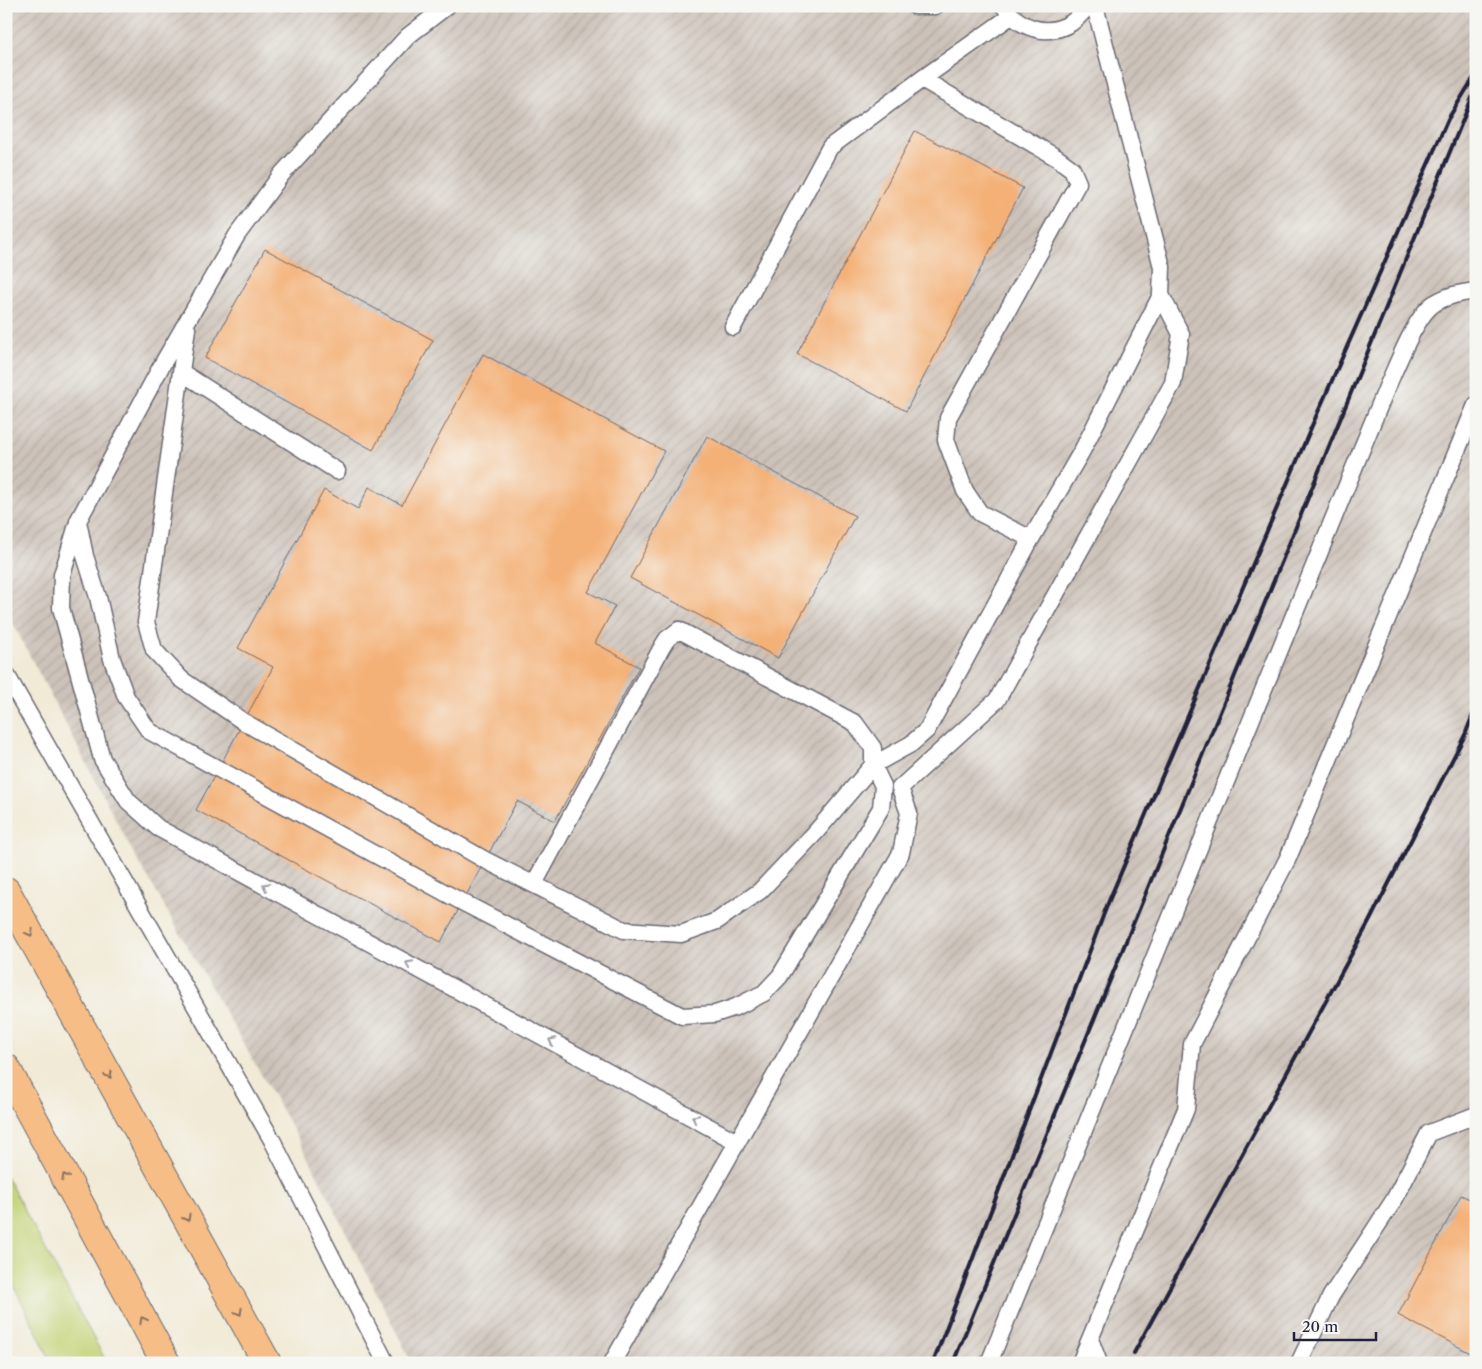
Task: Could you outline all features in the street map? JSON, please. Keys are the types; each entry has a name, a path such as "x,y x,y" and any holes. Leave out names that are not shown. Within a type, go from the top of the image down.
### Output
{"highway":[{"path":"6,891 267,1363"},
{"path":"6,1068 166,1363"}],"lane":[{"path":"446,6 408,36 280,175 237,235 163,363 78,521 62,575 61,608 102,759 128,801 158,828 738,1142"},
{"path":"915,6 935,6"},
{"path":"734,327 830,148 1008,11 1024,26 1040,30 1056,29 1071,23 1088,6"},
{"path":"189,319 146,622 154,650 181,678 244,722 485,860 624,930 681,934 690,931 717,921 760,891 816,833 873,766 911,744 927,730 1082,449 1161,295 1162,267 1095,6"},
{"path":"922,79 1057,158 1072,169 1078,183 948,418 946,440 965,491 980,513 1031,539"},
{"path":"989,1363 1387,387 1422,314 1434,303 1456,293 1476,291"},
{"path":"612,1363 902,853 909,813 900,788 997,700 1173,383 1181,334 1161,295"},
{"path":"181,372 337,471"},
{"path":"1080,1363 1186,1109 1192,1044 1288,858 1476,404"},
{"path":"78,521 85,556 98,597 112,659 126,697 149,730 462,902 682,1016 715,1014 736,1007 764,993 780,976 881,808 883,786 873,766 874,748 855,723 679,630 667,639 662,647 534,884"},
{"path":"6,674 272,1140 386,1363"},
{"path":"1299,1363 1331,1296 1394,1200 1429,1133 1476,1115"},
{"path":"1090,1338 1099,1363"}],"shaded area":[{"path":"6,6 1476,6 1476,1363 412,1363 303,1147 129,845 6,610"}],"green space":[{"path":"6,1176 107,1363 52,1363 6,1270"}],"building":[{"path":"915,131 1023,188 906,411 797,354"},
{"path":"265,249 433,340 373,450 205,358"},
{"path":"483,354 664,451 588,592 615,606 595,643 639,667 555,821 517,801 441,942 196,810 273,667 238,648 324,490 358,509 369,487 402,505"},
{"path":"707,436 855,516 778,658 630,578"},
{"path":"1461,1195 1476,1202 1476,1356 1398,1315"}],"railway":[{"path":"933,1363 1108,903 1314,421 1448,119 1476,74"},
{"path":"953,1363 1476,88"},
{"path":"1134,1353 1369,922 1465,735 1476,707"}]}
